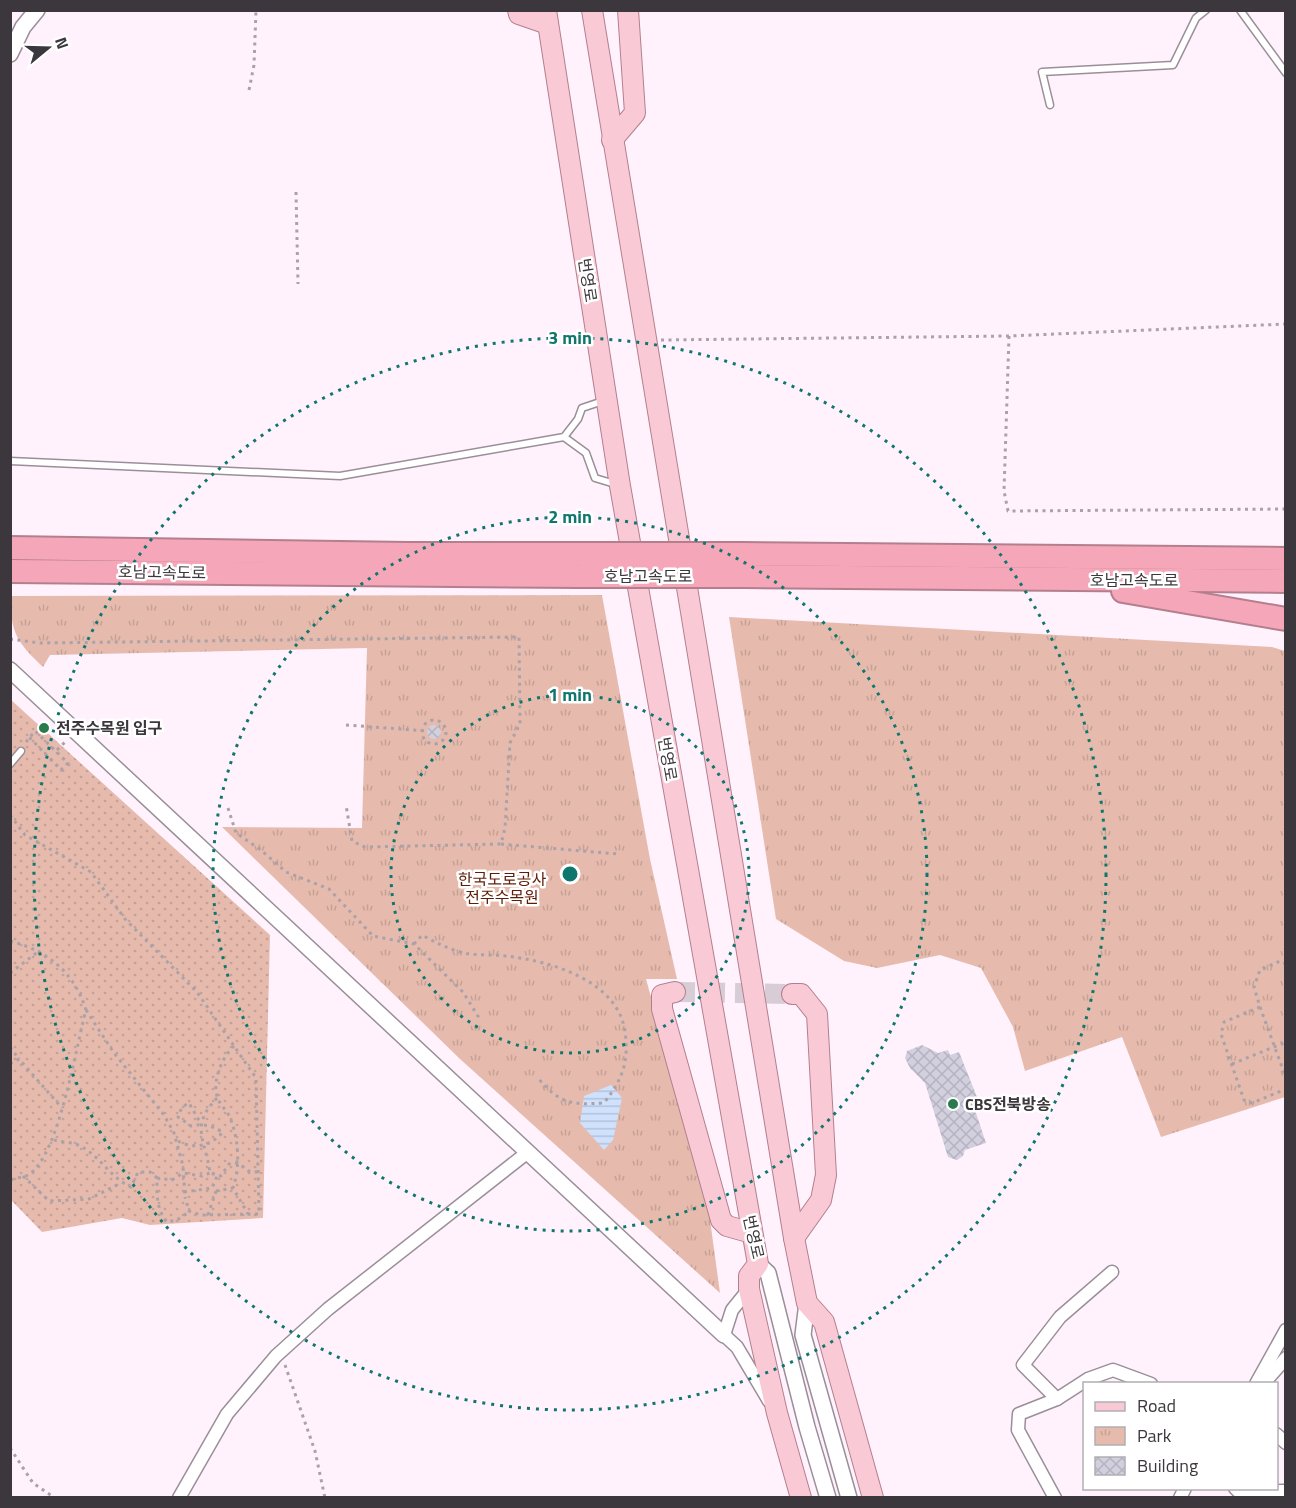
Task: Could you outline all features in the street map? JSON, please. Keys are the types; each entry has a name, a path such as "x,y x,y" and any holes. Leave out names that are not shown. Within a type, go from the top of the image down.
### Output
{"highway":[{"name":"호남고속도로","path":"12,548 408,554 578,565"},
{"name":"호남고속도로","path":"10,571 1286,559"},
{"name":"호남고속도로","path":"743,565 1091,580 1286,581"},
{"path":"1091,580 1108,588 1286,619"}],"main road":[{"path":"518,10 519,14 547,17"},
{"path":"592,10 644,340 794,1238 807,1303 824,1322 873,1497"},
{"path":"612,140 635,113 628,10"},
{"name":"번영로","path":"547,17 620,486 758,1264"},
{"path":"675,992 662,995 662,1009 721,1221 727,1226 752,1233"},
{"path":"792,994 801,994 817,1014 826,1175 821,1200 794,1238"},
{"path":"758,1264 749,1276 749,1289 777,1413 801,1497"}],"street":[{"path":"10,54 23,27 38,10"},
{"path":"10,670 738,1347 777,1413"},
{"path":"179,1497 227,1414 279,1354 337,1302 528,1152"},
{"name":"번영로","path":"758,1264 768,1273 807,1427 828,1497"},
{"path":"1057,1399 1023,1365 1060,1317 1112,1272"},
{"path":"724,1335 732,1310 749,1289"},
{"path":"807,1303 803,1335 849,1497"},
{"path":"1257,1382 1286,1330"},
{"path":"1264,1382 1286,1358"},
{"path":"1083,1382 1113,1370 1148,1382"},
{"path":"1055,1497 1018,1430 1019,1414 1057,1399 1083,1382"},
{"path":"1237,1490 1239,1492 1284,1491"}],"lane":[{"path":"1050,105 1042,72 1173,65 1196,18 1206,10"},
{"path":"1240,10 1286,73"},
{"path":"10,461 340,476 564,437 579,419 582,408 606,400"},
{"path":"564,437 586,453 595,478 620,486"},
{"path":"10,764 21,751"}],"path":[{"path":"249,90 254,65 255,10"},
{"path":"296,192 298,284"},
{"path":"644,340 1009,336 1286,324"},
{"path":"1009,336 1004,491 1008,511 1286,509"},
{"path":"10,639 40,644 519,637 520,724 510,743 506,828 501,844"},
{"path":"436,720 443,723 446,734 441,741 430,743 424,738 422,730 425,723 436,720"},
{"path":"346,725 427,731"},
{"path":"21,751 29,737 35,731 68,763 61,770 29,737"},
{"path":"56,751 70,736"},
{"path":"346,805 352,842 365,847 501,844 618,854"},
{"path":"228,808 236,833 261,850 286,872 329,889 373,936 414,944 463,992 481,1021"},
{"path":"10,815 25,835 91,872 125,920 197,992 256,1078 260,1172 259,1214 208,1215 189,1211"},
{"path":"414,944 422,935 443,947 467,953 507,956 562,967 613,999 624,1025 628,1053 620,1083 604,1103 575,1105 554,1097 538,1078"},
{"path":"10,941 39,951 80,989 86,1010 114,1053 164,1114 176,1140 189,1211"},
{"path":"10,973 39,951"},
{"path":"1286,964 1280,961 1260,970 1254,987 1286,1078"},
{"path":"1260,1007 1224,1022 1221,1034 1244,1101 1252,1103 1286,1089"},
{"path":"10,1180 28,1175 39,1164 54,1140 86,1010"},
{"path":"1231,1065 1286,1042"},
{"path":"234,1046 225,1054 217,1079 217,1098 231,1118 239,1171 233,1188 248,1214"},
{"path":"10,1047 62,1108"},
{"path":"10,1064 19,1059"},
{"path":"210,1173 199,1134 207,1109 217,1098"},
{"path":"176,1140 203,1146 215,1142 223,1132 212,1126 201,1124 191,1126 182,1121 178,1117 182,1107 189,1103 201,1124"},
{"path":"54,1140 78,1145 94,1156 121,1183 131,1187 138,1172 150,1172 157,1178 172,1180 183,1173 202,1176 210,1173 221,1176 229,1164 238,1163 250,1172 260,1172"},
{"path":"23,1176 49,1201 89,1199 121,1183"},
{"path":"208,1215 217,1176"},
{"path":"157,1178 158,1204 166,1222 177,1221 189,1211"},
{"path":"184,1192 214,1190 222,1192 227,1188 233,1188"},
{"path":"279,1354 315,1451 326,1497"},
{"path":"10,1448 33,1483 55,1497"}],"green space":[{"name":"한국도로공사 전주수목원","path":"602,595 650,859 677,979 646,979 708,1205 720,1293 460,1059 222,827 362,828 367,648 50,655 43,667 21,644 17,636 12,620 10,596"},
{"path":"729,617 1272,647 1285,651 1285,1097 1161,1137 1122,1037 1025,1071 1013,1027 981,968 940,955 877,968 844,961 776,919"},
{"path":"10,699 270,935 263,1218 150,1225 122,1218 42,1232 11,1200"}],"water":[{"path":"611,1085 622,1098 613,1140 604,1150 580,1123 584,1096"}],"building":[{"path":"431,725 437,725 441,732 437,739 431,739 427,735 427,729"},
{"name":"CBS전북방송","path":"922,1045 938,1053 948,1050 950,1055 959,1052 977,1097 973,1099 975,1110 986,1143 965,1150 963,1156 957,1160 948,1157 925,1083 910,1068 905,1058 907,1051"}],"tunnel":[{"path":"675,992 792,994"}],"place":[{"name":"전주수목원 입구","path":"44,728"},
{"name":"CBS전북방송","path":"953,1104"}]}
